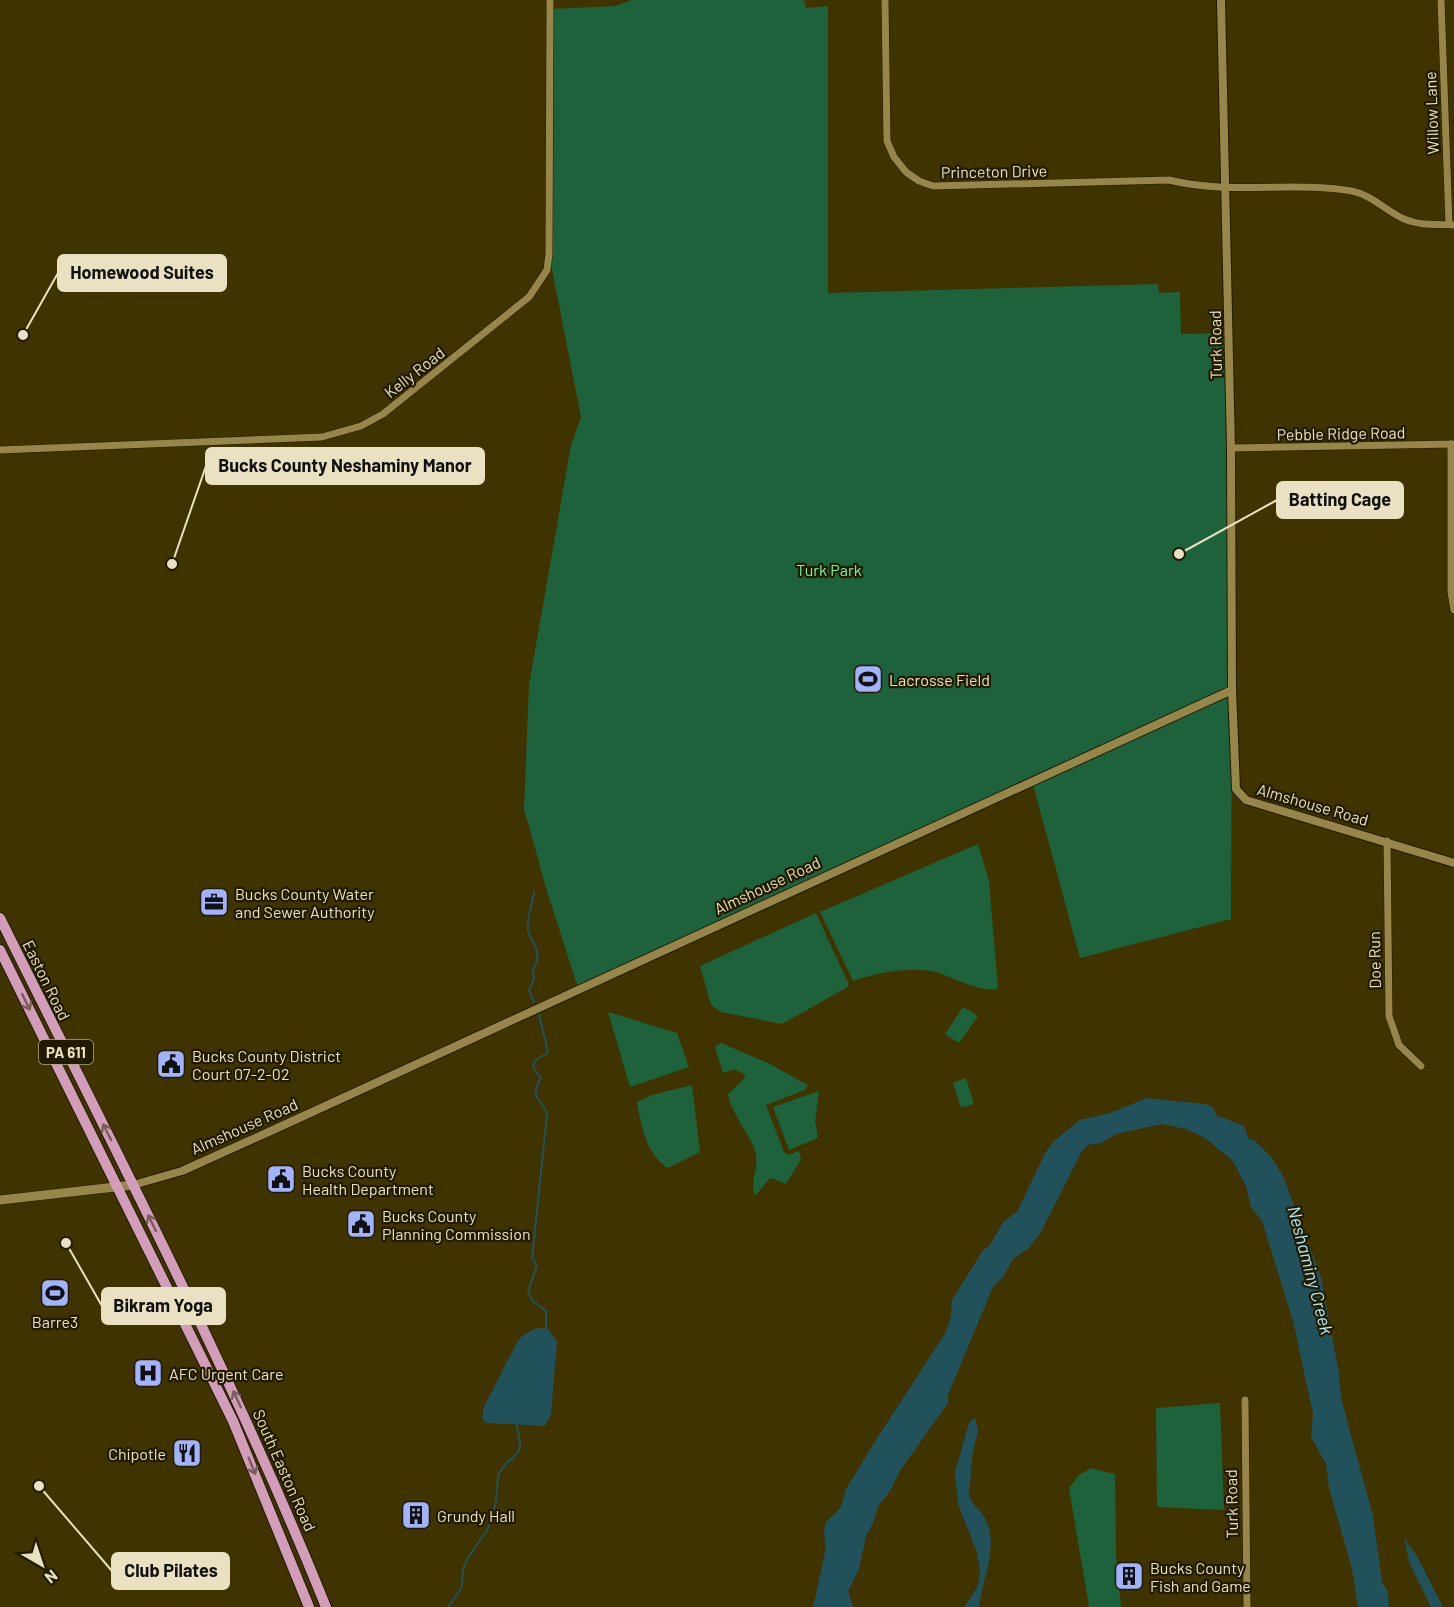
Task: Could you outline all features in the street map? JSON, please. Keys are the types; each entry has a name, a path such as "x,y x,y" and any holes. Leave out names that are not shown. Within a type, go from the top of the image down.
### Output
{"highway":[{"name":"Easton Road","path":"0,918 133,1185"},
{"name":"Easton Road","path":"0,950 118,1186"},
{"name":"South Easton Road","path":"133,1185 246,1419 326,1607"},
{"name":"South Easton Road","path":"118,1186 233,1421 309,1607"}],"main road":[{"name":"Almshouse Road","path":"0,1200 133,1185"}],"street":[{"name":"Kelly Road","path":"0,450 322,437 361,426 383,414 522,304 543,279 549,254 550,0"},
{"name":"Princeton Drive","path":"885,0 887,141 900,165 919,181 933,186 1169,180 1198,186 1353,192 1369,197 1406,220 1422,224 1452,225"},
{"name":"Turk Road","path":"1221,0 1231,448 1232,690"},
{"name":"Willow Lane","path":"1441,0 1452,225"},
{"name":"Pebble Ridge Road","path":"1231,448 1452,444 1451,592 1454,610"},
{"name":"Almshouse Road","path":"133,1185 182,1170 273,1130 1232,690 1236,789 1246,801 1387,841 1454,863"},
{"name":"Doe Run","path":"1387,841 1389,1016 1399,1045 1421,1066"},
{"name":"Turk Road","path":"1245,1401 1247,1607"}],"green space":[{"name":"Turk Park","path":"632,0 804,0 806,8 828,6 828,293 1158,284 1159,293 1180,292 1181,334 1227,333 1232,690 1231,919 1080,958 1032,781 578,988 524,809 529,685 571,445 581,417 549,254 550,9 615,6"},
{"path":"978,844 989,881 998,989 972,986 939,973 922,970 871,975 853,981 820,912"},
{"path":"816,913 849,985 846,988 782,1024 721,1012 711,1005 700,966"},
{"path":"963,1007 978,1016 959,1043 945,1034"},
{"path":"608,1012 677,1033 689,1067 630,1087"},
{"path":"721,1043 766,1062 808,1085 805,1090 766,1105 784,1152 789,1155 799,1151 801,1159 786,1184 770,1178 755,1196 753,1186 756,1154 728,1094 744,1079 745,1075 735,1069 723,1073 715,1047"},
{"path":"966,1078 974,1104 961,1108 953,1083"},
{"path":"692,1085 700,1152 668,1168 654,1155 646,1139 637,1102 652,1095"},
{"path":"819,1091 815,1121 818,1138 789,1150 773,1107"},
{"path":"1220,1403 1224,1510 1157,1507 1156,1408"},
{"path":"1091,1468 1115,1474 1116,1554 1121,1607 1089,1607 1069,1488 1079,1475"}],"water":[{"name":"Neshaminy Creek","path":"1147,1098 1205,1104 1213,1107 1216,1115 1244,1126 1249,1140 1254,1140 1271,1157 1283,1176 1321,1277 1339,1373 1341,1398 1373,1516 1382,1582 1388,1592 1389,1607 1358,1607 1352,1569 1329,1488 1326,1464 1311,1437 1313,1414 1293,1321 1262,1221 1251,1207 1246,1186 1233,1161 1205,1138 1186,1129 1162,1124 1116,1134 1101,1143 1088,1145 1082,1151 1041,1232 1029,1248 1013,1259 1003,1277 993,1287 948,1395 948,1403 878,1506 874,1521 866,1536 859,1569 848,1591 853,1607 813,1607 826,1548 824,1531 826,1522 841,1507 846,1489 946,1332 951,1316 952,1300 1004,1221 1017,1212 1045,1153 1054,1141 1080,1120 1110,1113"},
{"path":"536,1328 548,1329 557,1342 551,1415 545,1426 486,1423 482,1418 484,1407 516,1344 521,1337"},
{"path":"975,1417 978,1431 972,1457 969,1495 987,1522 991,1543 979,1607 964,1607 978,1586 980,1570 977,1552 958,1504 955,1472 969,1423"},
{"path":"1404,1538 1417,1556 1443,1607 1431,1607 1409,1562"}],"waterway":[{"path":"534,892 528,925 537,953 533,969 534,979 529,990 534,1002"},
{"path":"539,1014 548,1052 535,1061 533,1067 541,1078 537,1085 536,1095 547,1115 532,1258 537,1266 528,1291 532,1300 546,1311 546,1329"},
{"path":"448,1607 462,1587 463,1569 467,1559 488,1529 496,1502 498,1475 519,1450 516,1423"}],"place":[{"name":"Homewood Suites","path":"23,335"},
{"name":"Batting Cage","path":"1179,554"},
{"name":"Bucks County Neshaminy Manor","path":"172,564"},
{"name":"Lacrosse Field","path":"868,679"},
{"name":"Bucks County Water and Sewer Authority","path":"214,902"},
{"name":"Bucks County District Court 07-2-02","path":"171,1064"},
{"name":"Bucks County Health Department","path":"281,1179"},
{"name":"Bucks County Planning Commission","path":"361,1224"},
{"name":"Bikram Yoga","path":"66,1243"},
{"name":"Barre3","path":"55,1293"},
{"name":"AFC Urgent Care","path":"148,1373"},
{"name":"Chipotle","path":"187,1453"},
{"name":"Club Pilates","path":"39,1486"},
{"name":"Grundy Hall","path":"416,1515"},
{"name":"Bucks County Fish and Game","path":"1129,1576"}]}
